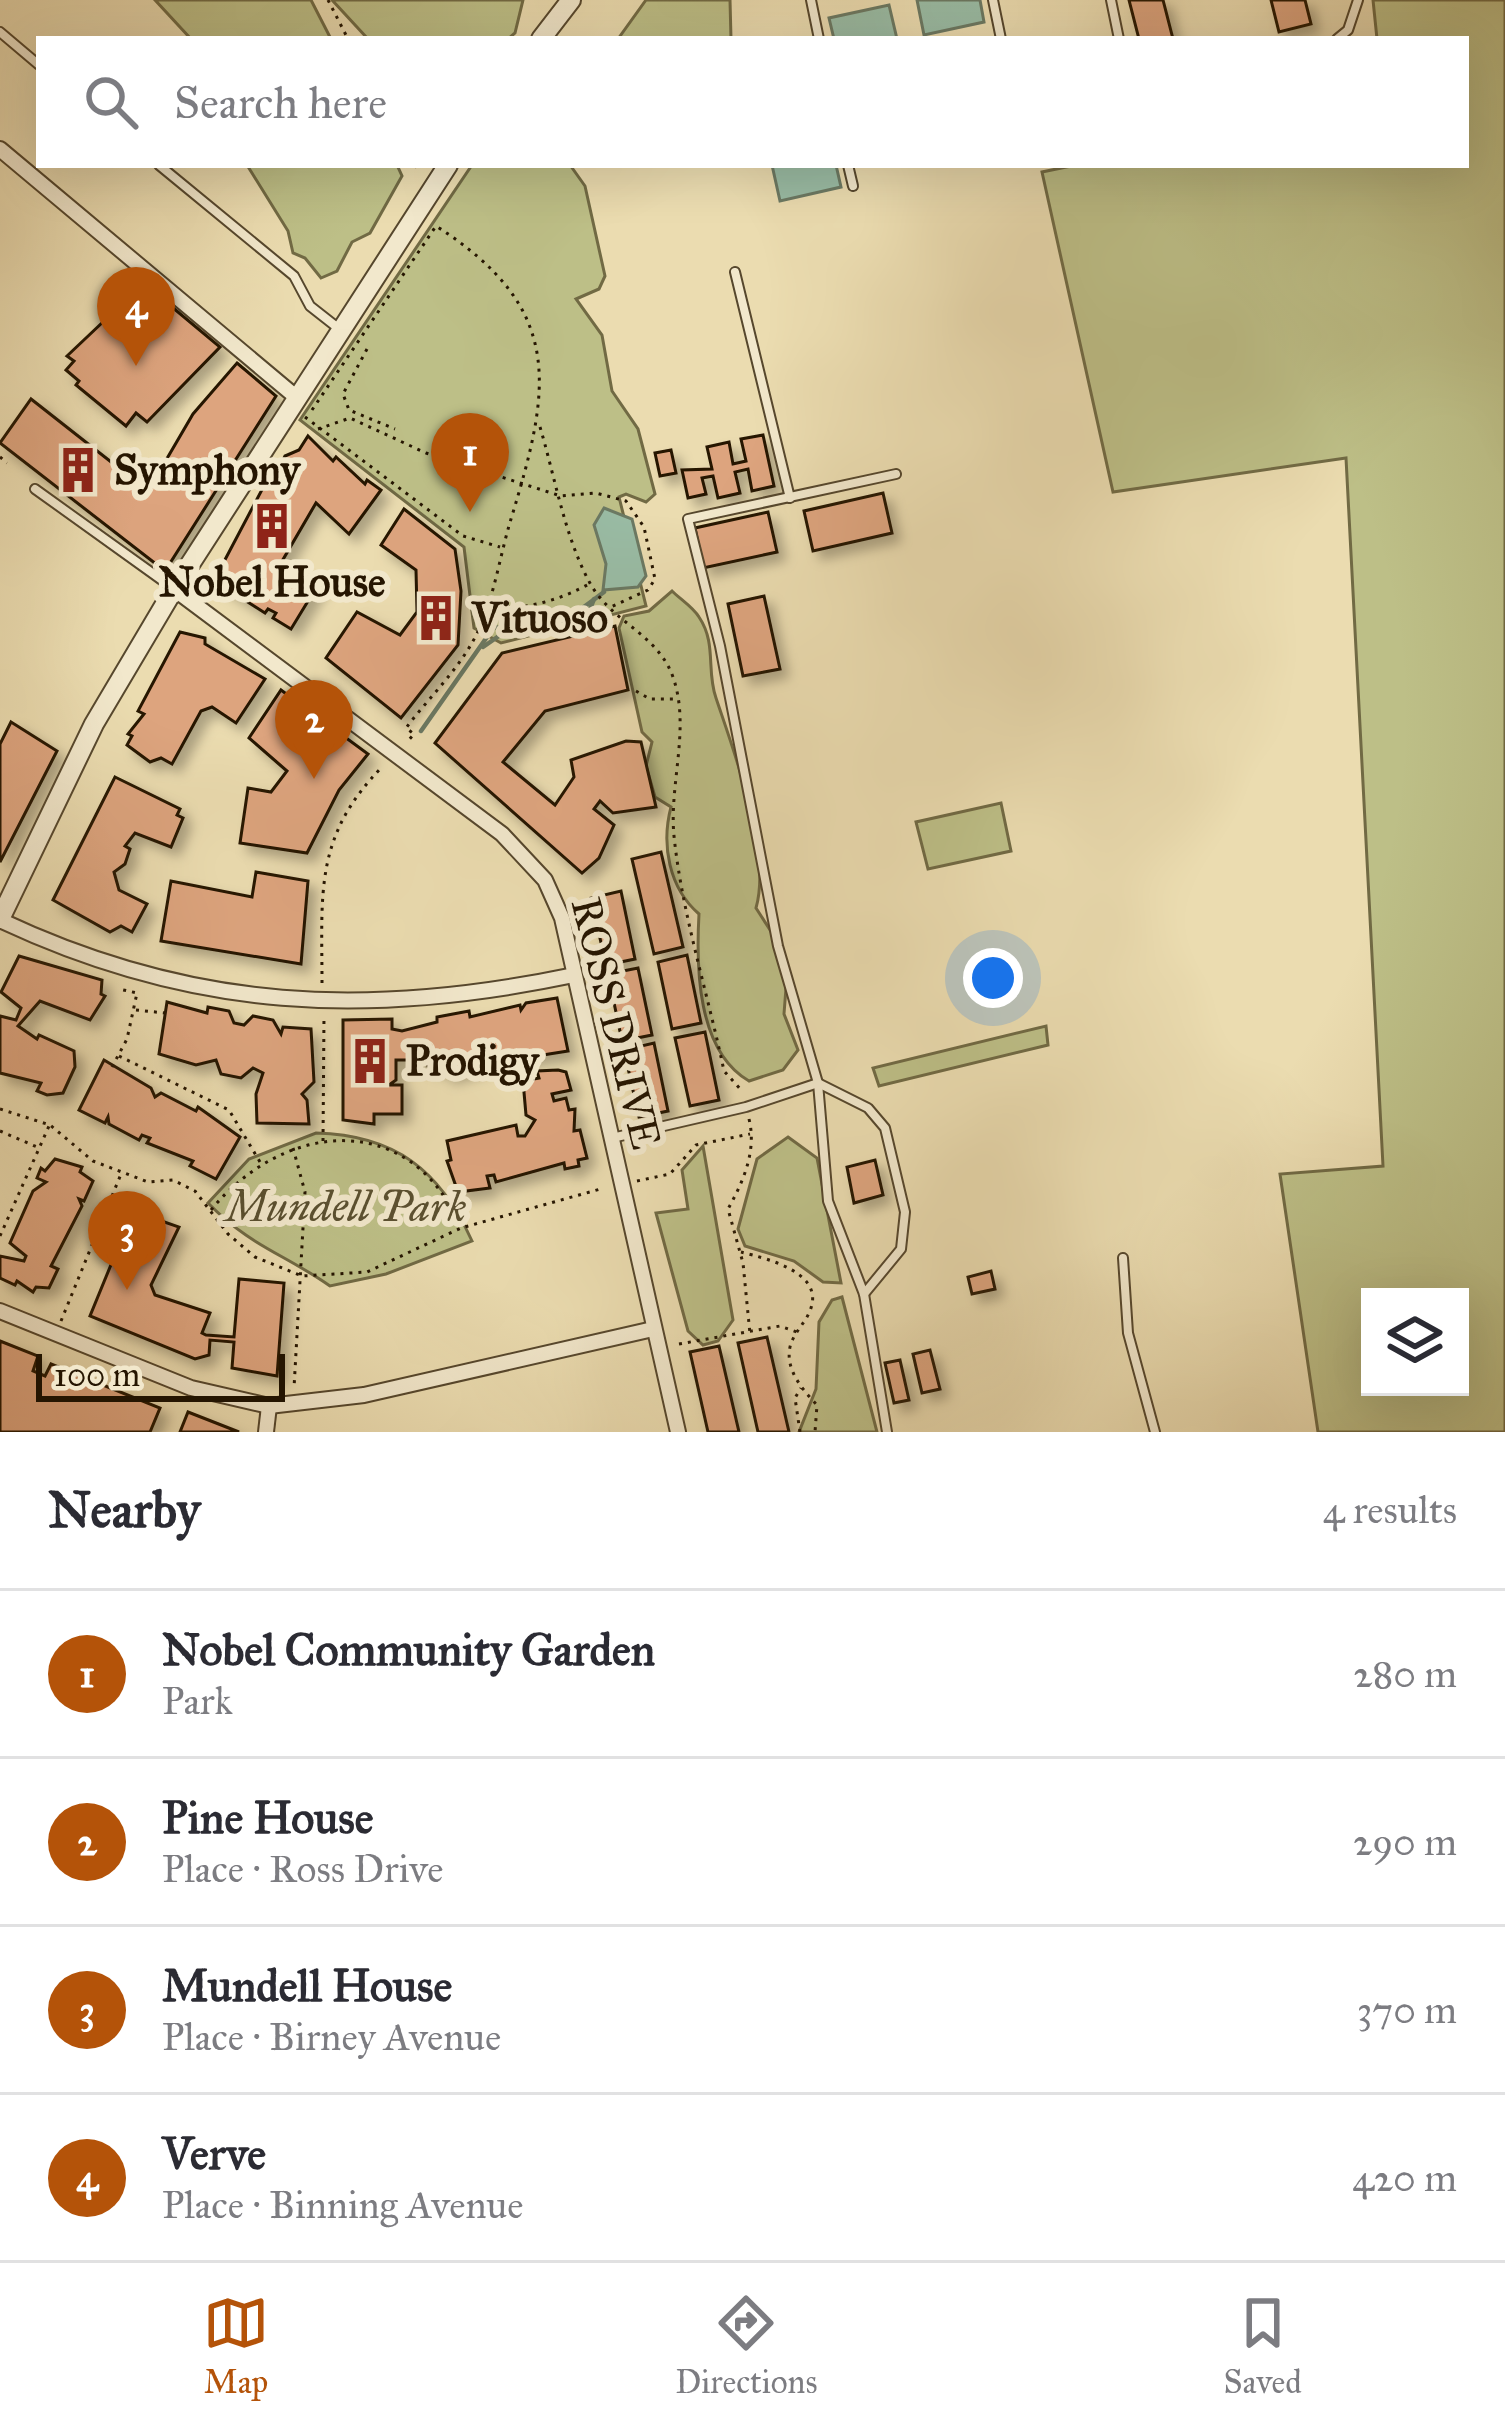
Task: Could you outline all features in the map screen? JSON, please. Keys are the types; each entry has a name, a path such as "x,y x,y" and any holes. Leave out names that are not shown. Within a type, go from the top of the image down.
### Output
{"street":[{"path":"543,36 571,0"},
{"path":"0,149 293,402"},
{"path":"446,168 293,402 94,724 0,920 78,954 169,982 324,1003 460,997 574,975"},
{"name":"ROSS DRIVE","path":"175,589 525,854 562,918 678,1432"},
{"path":"0,1311 191,1388 268,1406 364,1395 653,1329"},
{"path":"266,1432 268,1406"}],"lane":[{"path":"811,0 818,36"},
{"path":"993,0 1000,36"},
{"path":"1111,0 1118,36"},
{"path":"1341,36 1348,30 1358,0"},
{"path":"0,32 36,62"},
{"path":"163,168 294,276 310,307 340,328"},
{"path":"849,168 853,186"},
{"path":"735,272 790,498"},
{"path":"887,1432 864,1294 828,1202 818,1083 778,946 721,646 688,519 896,474"},
{"path":"35,489 175,589"},
{"path":"611,1138 746,1107 818,1083 868,1108 885,1128 904,1212 902,1249 864,1294"},
{"path":"1123,1258 1128,1333 1155,1432"}],"path":[{"path":"328,0 346,36"},
{"path":"307,418 436,226 494,272 528,322 540,369 539,425 474,640 406,728 414,734 337,823 323,866 322,1141"},
{"path":"350,418 343,394 367,349"},
{"path":"293,402 318,429 463,536 502,548"},
{"path":"349,410 395,429"},
{"path":"318,429 350,418 426,453 561,496 611,495 640,516 655,579 648,590 608,609"},
{"path":"539,425 590,583 608,609 660,652 678,698 674,838 724,1071 742,1085 753,1134 744,1180 728,1209 740,1252 750,1334"},
{"path":"0,457 7,463"},
{"path":"486,604 506,608 568,596 590,583"},
{"path":"636,691 650,699 678,698"},
{"path":"112,1067 137,993 119,988"},
{"path":"134,1010 165,1013"},
{"path":"119,1056 230,1110 260,1162"},
{"path":"0,1109 50,1124 93,1161 148,1182 173,1180 195,1191 255,1257 302,1276 367,1273 461,1228 670,1174 696,1145 753,1134"},
{"path":"0,1235 50,1124"},
{"path":"0,1131 39,1148"},
{"path":"210,1212 238,1178 260,1162 322,1141 383,1148 412,1166 449,1201 461,1228"},
{"path":"292,1404 305,1192 293,1148"},
{"path":"56,1334 122,1172"},
{"path":"740,1252 802,1276 812,1294 811,1310 789,1348 802,1388 817,1405 814,1432"},
{"path":"679,1344 780,1326 797,1332"},
{"path":"800,1432 795,1398 802,1388"}],"green space":[{"path":"155,0 311,0 329,36 188,36"},
{"path":"332,0 523,0 512,36 365,36"},
{"path":"646,0 730,0 731,36 620,36"},
{"path":"1373,0 1505,0 1505,1432 1318,1432 1280,1174 1383,1166 1346,458 1113,492 1042,172 1061,168 1469,168 1469,36 1377,36"},
{"path":"249,168 398,168 402,176 370,233 352,242 337,271 321,278 305,258 293,253 288,231"},
{"path":"470,168 572,168 585,186 605,276 599,289 576,299 602,335 612,391 638,429 655,494 646,502 626,494 619,497 646,606 501,643 474,628 464,547 300,420"},
{"path":"672,591 696,613 708,637 713,688 755,831 760,885 756,908 772,933 786,988 784,1014 798,1050 783,1070 749,1081 719,1050 703,1006 699,914 681,892 670,865 671,807 655,797 646,766 652,742 642,732 619,628 624,616 649,611"},
{"path":"1001,803 1011,851 928,869 916,822"},
{"path":"1046,1026 1048,1045 879,1086 873,1068"},
{"name":"Mundell Park","path":"316,1133 369,1141 412,1161 445,1194 472,1241 386,1274 330,1286 253,1240 208,1203 249,1159"},
{"path":"788,1137 817,1158 841,1283 823,1282 794,1261 745,1246 738,1229 757,1159"},
{"path":"703,1146 733,1320 718,1341 703,1345 688,1331 656,1213 688,1209 682,1170"},
{"path":"842,1297 877,1432 799,1432 816,1389 819,1322 832,1300"}],"shaded area":[{"path":"917,0 980,0 984,22 924,35"},
{"path":"889,5 896,36 833,36 829,18"},
{"path":"773,168 837,168 841,187 780,201"},
{"path":"604,508 632,519 646,576 638,587 603,590 606,564 594,525"}],"building":[{"path":"1129,0 1163,0 1172,36 1138,36"},
{"path":"1271,0 1305,0 1311,24 1279,32"},
{"path":"160,297 220,347 147,422 136,413 126,426 76,385 79,381 66,370 74,361 67,356 123,303 142,319"},
{"name":"Symphony","path":"237,363 276,396 165,571 0,443 31,399 148,491 193,414"},
{"path":"763,435 774,486 752,491 748,469 735,472 740,493 718,498 713,476 702,478 706,494 688,498 682,470 712,469 707,447 729,442 733,464 746,461 741,439"},
{"name":"Nobel House","path":"308,436 333,461 336,457 365,484 367,480 381,490 349,534 316,503 281,563 319,583 291,629 273,618 276,613 268,609 265,613 221,585 218,573 266,482 271,485 285,456 299,450"},
{"path":"671,450 676,473 660,476 655,453"},
{"path":"883,493 892,533 813,551 804,511"},
{"name":"Vituoso","path":"404,509 455,549 461,591 458,645 401,718 326,658 357,612 400,635 417,612 416,570 381,545"},
{"path":"768,512 777,552 703,568 695,528"},
{"path":"764,596 780,669 743,676 728,604"},
{"path":"615,626 628,690 545,711 503,762 555,805 574,777 571,760 626,741 641,742 656,807 613,813 600,801 594,809 614,825 599,858 582,873 435,743 502,653"},
{"path":"180,632 205,638 205,644 265,679 236,723 212,707 201,711 172,764 161,758 150,762 127,745 132,736 128,734 144,714 138,711"},
{"path":"281,690 368,754 339,790 307,853 240,843 248,788 271,792 287,771 249,738"},
{"path":"11,722 57,751 0,862 0,744"},
{"path":"115,777 180,809 177,815 183,818 171,847 135,833 125,846 130,849 125,864 114,872 119,890 147,904 132,932 121,926 110,932 53,900"},
{"path":"661,852 683,947 654,954 632,859"},
{"path":"256,872 308,881 301,964 161,941 171,881 252,897"},
{"path":"621,891 635,959 606,965 591,898"},
{"path":"687,955 701,1023 672,1029 658,962"},
{"path":"19,956 102,980 105,996 90,1020 40,1001 18,1026 37,1039 39,1035 74,1051 75,1067 63,1093 47,1095 37,1091 41,1083 0,1073 0,1016 16,1020 21,1008 1,992"},
{"path":"638,968 652,1035 622,1041 608,974"},
{"name":"Prodigy","path":"557,998 568,1051 486,1064 485,1059 477,1060 478,1066 446,1075 445,1068 428,1066 427,1060 396,1060 396,1080 389,1085 402,1085 402,1114 374,1114 374,1124 343,1120 343,1020 392,1019 392,1029 402,1031 437,1022 437,1017 469,1011 470,1017 520,1005 521,1010 526,1003"},
{"path":"167,1002 207,1013 208,1007 229,1011 234,1023 244,1025 253,1016 273,1020 281,1034 283,1027 311,1029 314,1082 302,1094 309,1124 257,1123 256,1094 263,1073 253,1068 241,1078 221,1074 216,1060 196,1065 159,1054"},
{"path":"705,1032 719,1100 690,1106 675,1038"},
{"path":"654,1043 668,1111 639,1117 624,1050"},
{"path":"104,1060 151,1088 155,1097 161,1093 196,1111 198,1107 240,1137 216,1179 190,1166 193,1161 147,1143 150,1138 142,1135 139,1140 109,1124 108,1117 105,1123 79,1110"},
{"name":"Prodigy","path":"537,1071 566,1072 571,1090 552,1094 554,1101 566,1098 569,1110 575,1109 574,1131 580,1130 587,1158 578,1160 579,1166 565,1169 564,1163 496,1182 494,1175 487,1176 490,1188 458,1192 447,1161 451,1160 447,1141 516,1125 518,1136 525,1136 535,1120 526,1115 523,1081 539,1078"},
{"path":"55,1159 82,1167 80,1172 93,1181 84,1201 79,1199 82,1206 51,1266 58,1269 49,1288 36,1287 33,1292 17,1281 15,1285 0,1278 0,1256 24,1261 26,1256 10,1243 33,1191 46,1182 37,1178 41,1168 45,1171"},
{"path":"875,1160 883,1195 854,1203 847,1167"},
{"path":"133,1211 179,1227 151,1285 155,1295 210,1313 202,1333 206,1335 234,1337 239,1279 284,1283 277,1376 232,1368 234,1342 210,1340 209,1355 195,1359 90,1316"},
{"path":"991,1271 995,1289 972,1294 968,1277"},
{"path":"767,1337 789,1432 758,1432 738,1343"},
{"path":"0,1341 38,1356 33,1371 45,1376 51,1364 160,1408 150,1432 0,1432"},
{"path":"719,1346 739,1432 708,1432 690,1352"},
{"path":"930,1350 940,1389 922,1393 913,1354"},
{"path":"900,1360 909,1400 894,1403 885,1363"},
{"path":"188,1412 239,1432 180,1432"}],"waterway":[{"path":"421,731 494,627 542,628 604,592"},
{"path":"573,620 587,617 594,599"},
{"path":"483,647 506,631"}],"place":[{"name":"Verve","path":"136,366"},
{"name":"Symphony","path":"78,470"},
{"name":"Nobel Community Garden","path":"470,512"},
{"name":"Nobel House","path":"272,526"},
{"name":"Vituoso","path":"436,618"},
{"name":"Pine House","path":"314,779"},
{"name":"Prodigy","path":"370,1061"},
{"name":"Mundell House","path":"127,1290"}]}
